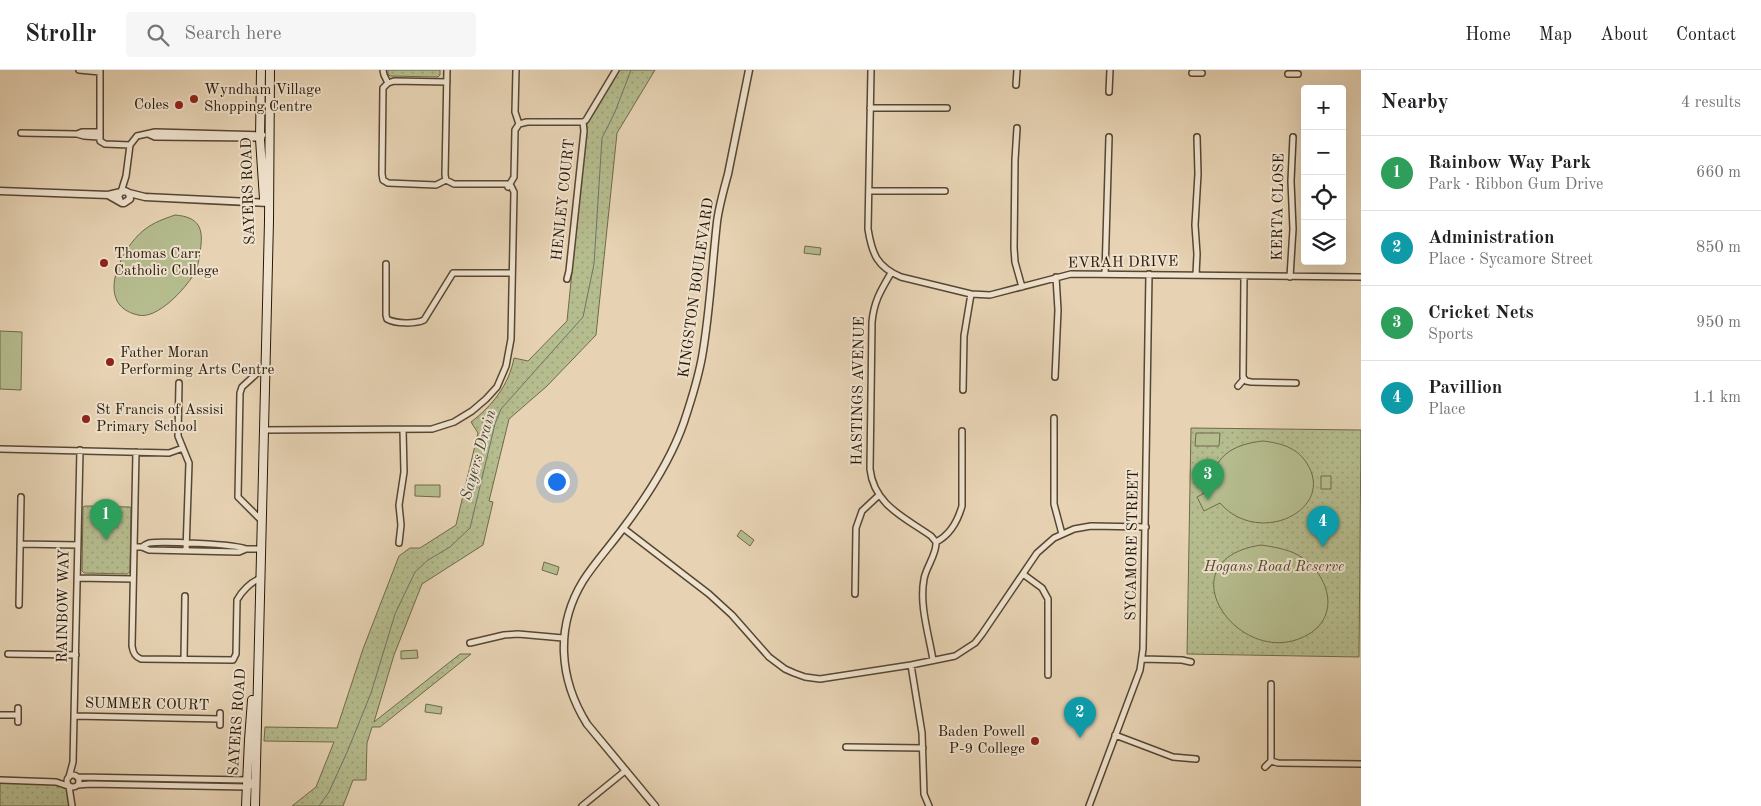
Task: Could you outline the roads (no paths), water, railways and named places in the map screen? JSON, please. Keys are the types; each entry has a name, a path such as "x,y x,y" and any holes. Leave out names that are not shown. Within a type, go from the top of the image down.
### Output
{"main road":[{"name":"SAYERS ROAD","path":"261,70 260,136 266,203"},
{"name":"SAYERS ROAD","path":"255,806 270,70"},
{"name":"SAYERS ROAD","path":"246,806 249,740 258,641"}],"street":[{"path":"79,70 100,71 100,142 103,144 130,146"},
{"path":"383,70 388,83"},
{"path":"446,180 447,70"},
{"path":"516,70 515,112 519,124"},
{"path":"509,186 514,177 515,130 519,124 527,122 583,122 616,70"},
{"name":"KINGSTON BOULEVARD","path":"655,806 586,724 578,710 567,680 563,662 563,638 568,615 584,580 623,528 668,459 696,386 706,332 717,221 749,70"},
{"path":"871,70 868,229 871,246 879,263 891,273"},
{"path":"1016,85 1017,70"},
{"path":"1109,92 1110,70"},
{"path":"446,180 436,185 388,183 383,180 382,174 383,88 388,83 394,81 447,82"},
{"path":"870,108 947,108"},
{"name":"HENLEY COURT","path":"567,279 570,271 584,131 583,122"},
{"path":"1017,128 1014,248 1015,262 1022,287"},
{"path":"21,133 77,134 84,136 99,134"},
{"path":"129,201 130,197 125,192 126,176 130,146 135,137 148,134 155,136 269,137"},
{"path":"1105,274 1109,137"},
{"path":"1196,275 1197,137"},
{"name":"KERTA CLOSE","path":"1290,277 1293,229 1291,181 1293,137"},
{"path":"263,430 432,429 454,422 472,411 496,387 506,366 509,350 514,192 509,186 454,184 446,180"},
{"path":"0,191 108,196 125,192 145,197 266,203"},
{"path":"869,191 945,191"},
{"path":"120,201 118,196 125,192"},
{"path":"108,196 124,203 145,197"},
{"path":"386,264 386,315 387,319 391,321 418,322 424,320 452,276 461,273 512,274"},
{"name":"EVRAH DRIVE","path":"891,273 971,294 995,294 1072,274 1361,277"},
{"name":"HASTINGS AVENUE","path":"878,496 871,481 870,469 872,322 874,306 879,292 891,273"},
{"name":"SYCAMORE STREET","path":"1089,806 1136,682 1142,659 1144,641 1149,274"},
{"path":"1055,377 1058,310 1056,277"},
{"path":"1244,277 1242,368 1244,380"},
{"path":"963,390 964,336 971,294"},
{"path":"261,520 238,497 240,394 242,387 264,366"},
{"path":"1244,380 1251,382 1296,383"},
{"path":"1238,386 1244,380"},
{"path":"179,383 178,436 188,463 186,551"},
{"path":"1054,418 1054,504 1062,534"},
{"path":"399,543 401,525 399,505 404,472 403,430"},
{"path":"936,542 948,534 962,506 962,431"},
{"path":"0,449 173,452 183,448"},
{"name":"RAINBOW WAY","path":"69,777 73,762 80,450"},
{"path":"136,452 132,646 135,656 141,659 229,661 234,659 236,654 237,600 241,593 259,579"},
{"path":"855,594 856,528 862,510 878,496 892,509 931,536 936,542 936,549 930,561 923,587 924,607 933,660"},
{"path":"19,605 21,497"},
{"path":"623,528 709,594 732,615 769,657 785,669 805,677 832,678 955,656 975,643 1045,544 1074,529 1091,526 1146,527"},
{"path":"142,547 149,543 237,546 246,549 260,549"},
{"path":"20,544 78,545"},
{"path":"134,547 142,547 149,550 239,552 246,549"},
{"path":"1023,574 1042,588 1048,600 1048,675"},
{"path":"77,578 133,579"},
{"path":"184,660 185,596"},
{"path":"470,642 518,634 563,638"},
{"path":"8,654 76,655"},
{"path":"1142,659 1191,662"},
{"path":"911,665 921,721 924,794 929,806"},
{"path":"1265,768 1271,761 1272,684"},
{"path":"18,708 18,722"},
{"path":"0,715 18,715"},
{"name":"SUMMER COURT","path":"74,716 220,719"},
{"path":"1115,735 1172,757 1196,759"},
{"path":"846,747 923,748"},
{"path":"1271,761 1278,763 1361,764"},
{"name":"RAINBOW WAY","path":"73,762 77,777"},
{"path":"582,806 625,771"},
{"path":"56,782 72,775 77,777 247,784"},
{"path":"69,777 67,782 72,804"},
{"path":"72,804 79,780 77,777"},
{"path":"0,780 56,782 72,788 90,784 256,784"}],"waterway":[{"name":"Sayers Drain","path":"319,806 329,792 348,750 371,693 395,614 415,572 428,560 450,547 470,528 495,424 501,409 583,317 594,264 602,138 615,112 631,70"}],"place":[{"name":"Wyndham Village Shopping Centre","path":"194,99"},
{"name":"Coles","path":"179,105"},
{"name":"Thomas Carr Catholic College","path":"104,263"},
{"name":"Father Moran Performing Arts Centre","path":"110,362"},
{"name":"St Francis of Assisi Primary School","path":"86,419"},
{"name":"Cricket Nets","path":"1208,500"},
{"name":"Rainbow Way Park","path":"106,540"},
{"name":"Pavillion","path":"1323,547"},
{"name":"Administration","path":"1080,738"},
{"name":"Baden Powell P-9 College","path":"1035,741"}],"park label":[{"name":"Hogans Road Reserve","path":"1274,567"}]}
